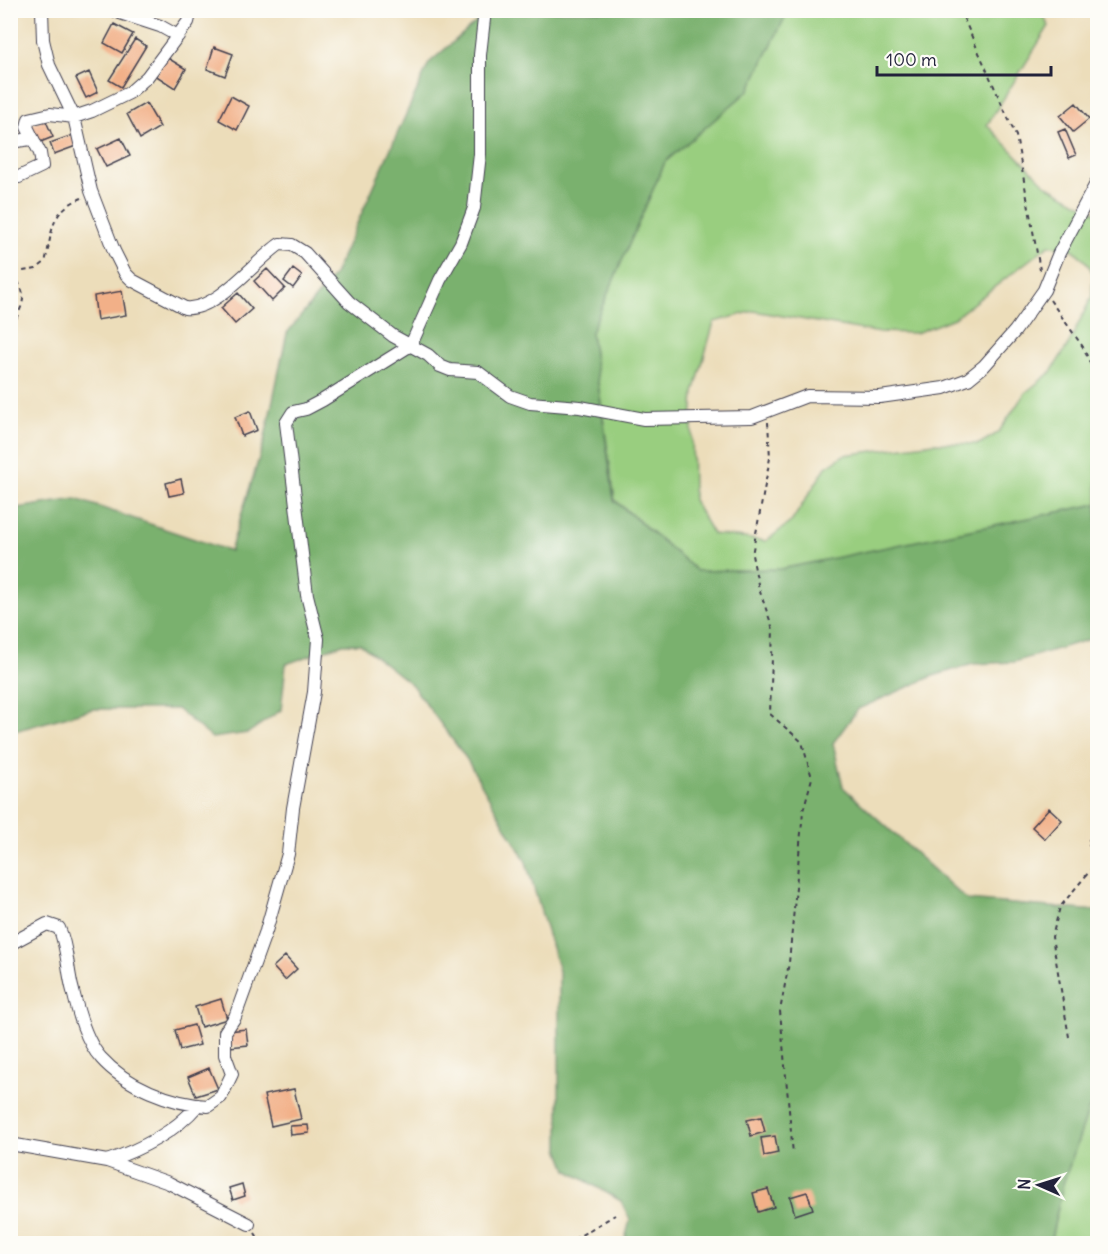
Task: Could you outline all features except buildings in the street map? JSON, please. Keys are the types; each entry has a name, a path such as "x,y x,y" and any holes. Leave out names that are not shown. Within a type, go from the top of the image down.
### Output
{"street":[{"path":"42,10 44,40 49,65 74,117 91,191 125,273 132,280 185,308 201,307 239,280 280,244 292,245 317,265 349,302 393,336 411,345 440,366 478,372 510,396 530,403 580,407 644,419 713,419 768,413 793,400 807,396 880,397 944,388 968,379 984,366 1015,331 1044,290 1059,253 1098,180"},
{"path":"111,10 160,26 178,36"},
{"path":"19,177 42,166 40,153 27,127 28,119 50,114 74,117 129,93 147,77 178,36 188,22 191,10"},
{"path":"10,944 47,924 59,928 64,939 72,989 81,1020 100,1057 128,1080 167,1098 208,1106 222,1097 232,1074 225,1055 225,1032 235,1017 262,941 288,854 293,808 314,692 318,639 307,596 286,423 292,412 306,409 323,400 411,345 440,280 461,243 474,208 480,154 480,55 485,10"},
{"path":"10,142 31,139"},
{"path":"107,1161 161,1137 186,1120 198,1105"},
{"path":"10,1144 107,1161 169,1183 249,1224"}],"path":[{"path":"960,10 1016,136 1044,290 1083,347 1098,381"},
{"path":"10,336 25,297 22,285 11,273 36,269 45,262 52,223 64,208 91,191"},
{"path":"768,413 770,458 752,555 759,589 773,629 770,714 802,742 812,778 803,811 789,963 780,1011 793,1154"},
{"path":"1070,1037 1052,937 1060,907 1098,860 1087,842 1098,831"},
{"path":"566,1244 615,1215"}],"green space":[{"path":"489,11 788,11 749,90 665,162 591,332 614,500 697,571 781,569 1097,504 1097,637 1014,662 973,664 933,676 858,709 833,743 843,787 967,900 1097,911 1097,1098 1091,1103 1063,1184 1050,1243 624,1243 630,1220 621,1201 567,1170 559,1149 559,971 526,862 466,758 412,685 360,644 343,644 286,664 281,710 248,733 212,738 177,709 93,709 11,732 11,509 76,499 230,551 264,442 287,333 334,275 429,63"},
{"path":"788,11 1041,11 1049,26 987,125 1046,185 1097,213 1097,504 781,569 697,571 615,500 591,332 665,162 749,90","holes":["1049,245 1074,250 1088,264 1093,274 1092,296 1068,345 1051,372 1025,393 998,433 979,444 934,443 844,455 826,467 792,521 766,541 713,534 693,500 692,420 694,393 714,322 754,311 875,332 916,333 954,318"]},
{"path":"1097,1098 1097,1243 1050,1244 1063,1184 1091,1103"}]}
